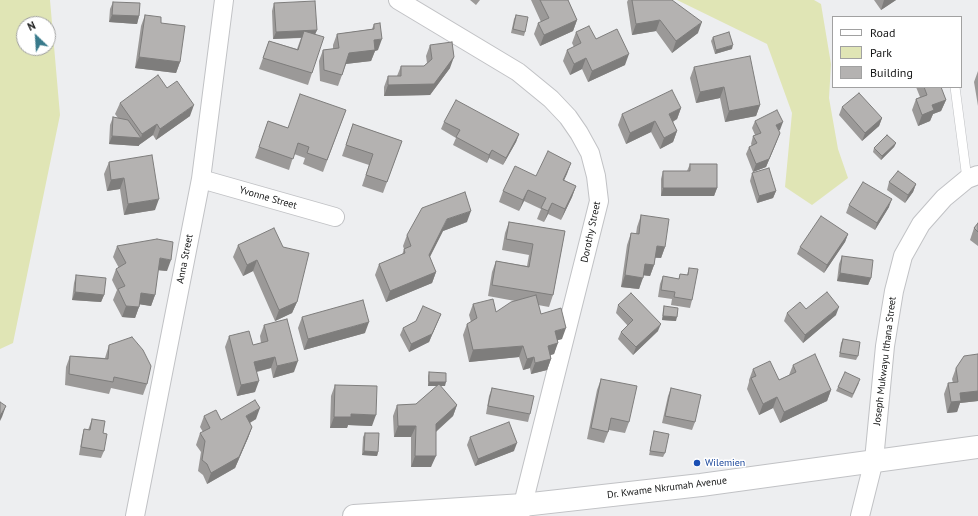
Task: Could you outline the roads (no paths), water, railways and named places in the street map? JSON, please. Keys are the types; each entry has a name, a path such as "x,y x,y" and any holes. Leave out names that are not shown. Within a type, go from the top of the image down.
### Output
{"street":[{"name":"Anna Street","path":"135,516 201,179 224,0"},
{"name":"Dorothy Street","path":"398,0 518,72 551,99 568,117 579,133 590,153 596,176 599,201 522,511"},
{"name":"Joseph Mukwayu Ithana Street","path":"860,516 874,460 885,346 894,291 903,256 922,224 944,198 972,177"},
{"name":"Yvonne Street","path":"201,179 335,217"},
{"name":"Dr. Kwame Nkrumah Avenue","path":"354,516 522,511 874,460 978,447"}],"lane":[{"path":"955,88 972,177"}],"place":[{"name":"Wilemien","path":"697,463"}]}
